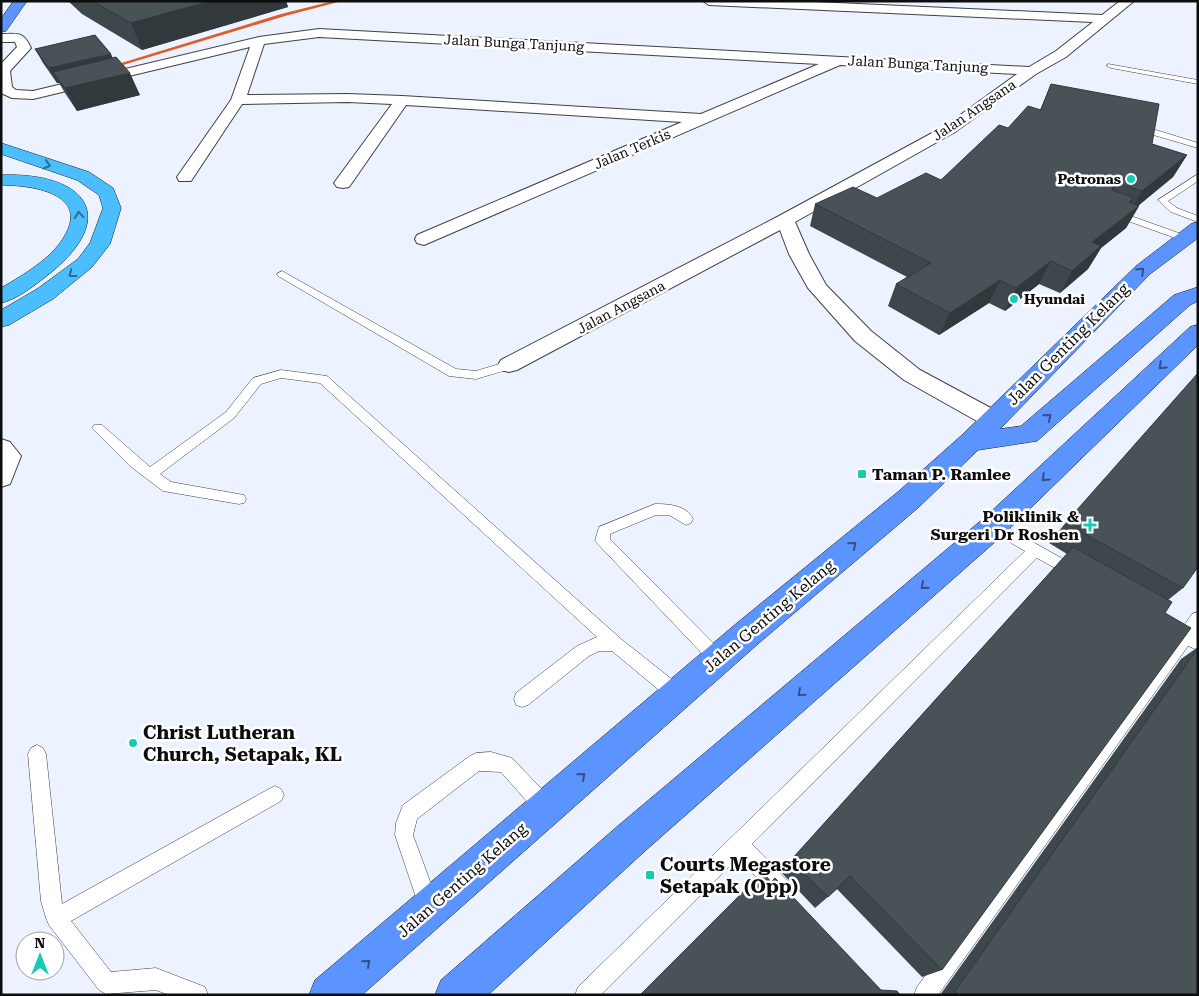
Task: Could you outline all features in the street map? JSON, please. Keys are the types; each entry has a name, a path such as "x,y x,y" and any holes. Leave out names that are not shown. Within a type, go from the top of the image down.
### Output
{"highway":[{"path":"1,148 83,176 107,192 112,208 100,244 86,263 45,294 1,320"},
{"path":"1,180 38,183 63,191 77,205 81,215 78,228 70,243 54,261 34,277 1,297"}],"main road":[{"path":"1,28 21,1"},
{"name":"Jalan Genting Kelang","path":"330,995 718,659 909,499 971,442 1143,270 1191,233"},
{"path":"971,442 1028,434 1182,300 1198,293"},
{"path":"456,995 632,838 994,526 1198,332"}],"street":[{"path":"709,1 1105,19"},
{"name":"Jalan Angsana","path":"509,365 785,220 950,129 1031,71 1061,54 1128,1"},
{"name":"Jalan Bunga Tanjung","path":"3,97 33,95 259,40 319,33 1031,71"},
{"path":"1,38 20,38 24,48 3,70 3,97"},
{"path":"185,177 238,100 259,40"},
{"name":"Jalan Terkis","path":"424,239 841,60"},
{"path":"238,100 347,98 402,100 703,119"},
{"path":"343,183 402,100"},
{"path":"785,220 799,254 818,288 863,336 912,375 992,419"},
{"path":"1,448 8,456 1,477"}],"lane":[{"path":"1111,66 1198,82"},
{"path":"1153,132 1198,146"},
{"path":"1198,177 1163,200 1166,206 1198,219"},
{"path":"1104,209 1191,233"},
{"path":"282,274 453,373 476,375 509,365"},
{"path":"150,474 230,415 257,381 281,374 323,379 615,644 678,694"},
{"path":"98,428 135,463 168,487 239,499"},
{"path":"686,519 672,510 655,509 604,531 602,541 718,659"},
{"path":"994,526 1086,579"},
{"path":"586,995 1036,550"},
{"path":"926,994 1192,640 1198,619"},
{"path":"1169,626 1192,640"},
{"path":"522,699 583,651 598,644 615,644"},
{"path":"38,754 51,901 56,918 106,983 156,979 197,995"},
{"path":"430,908 404,835 405,823 410,812 476,762 491,761 506,764 546,808"},
{"path":"56,918 275,795"},
{"path":"738,844 799,908"}],"building":[{"path":"92,1 211,1 131,23"},
{"path":"95,35 111,54 49,68 35,49"},
{"path":"116,57 130,73 65,88 53,72"},
{"path":"1051,84 1159,104 1152,144 1187,155 1142,191 1117,183 1112,184 1112,190 1134,198 1129,202 1139,206 1092,242 1101,246 1072,271 1051,261 1016,288 1000,280 950,313 896,284 931,263 815,204 853,187 877,198 926,173 941,180 999,125 1008,128 1028,106 1041,110"},
{"path":"1198,373 1198,567 1183,588 1085,534 1087,531 1068,520"},
{"path":"1073,547 1172,602 1165,613 1191,628 942,970 850,876 828,897 791,860"},
{"path":"1198,648 1198,995 958,995 955,991"},
{"path":"763,872 771,882 775,878 881,990 897,991 900,995 640,995"}],"waterway":[{"path":"121,64 283,15 340,1"}],"place":[{"name":"Petronas","path":"1131,179"},
{"name":"Hyundai","path":"1014,299"},
{"name":"Taman P. Ramlee","path":"862,474"},
{"name":"Poliklinik & Surgeri Dr Roshen","path":"1090,525"},
{"name":"Christ Lutheran Church, Setapak, KL","path":"133,743"},
{"name":"Courts Megastore Setapak (Opp)","path":"650,875"}]}
